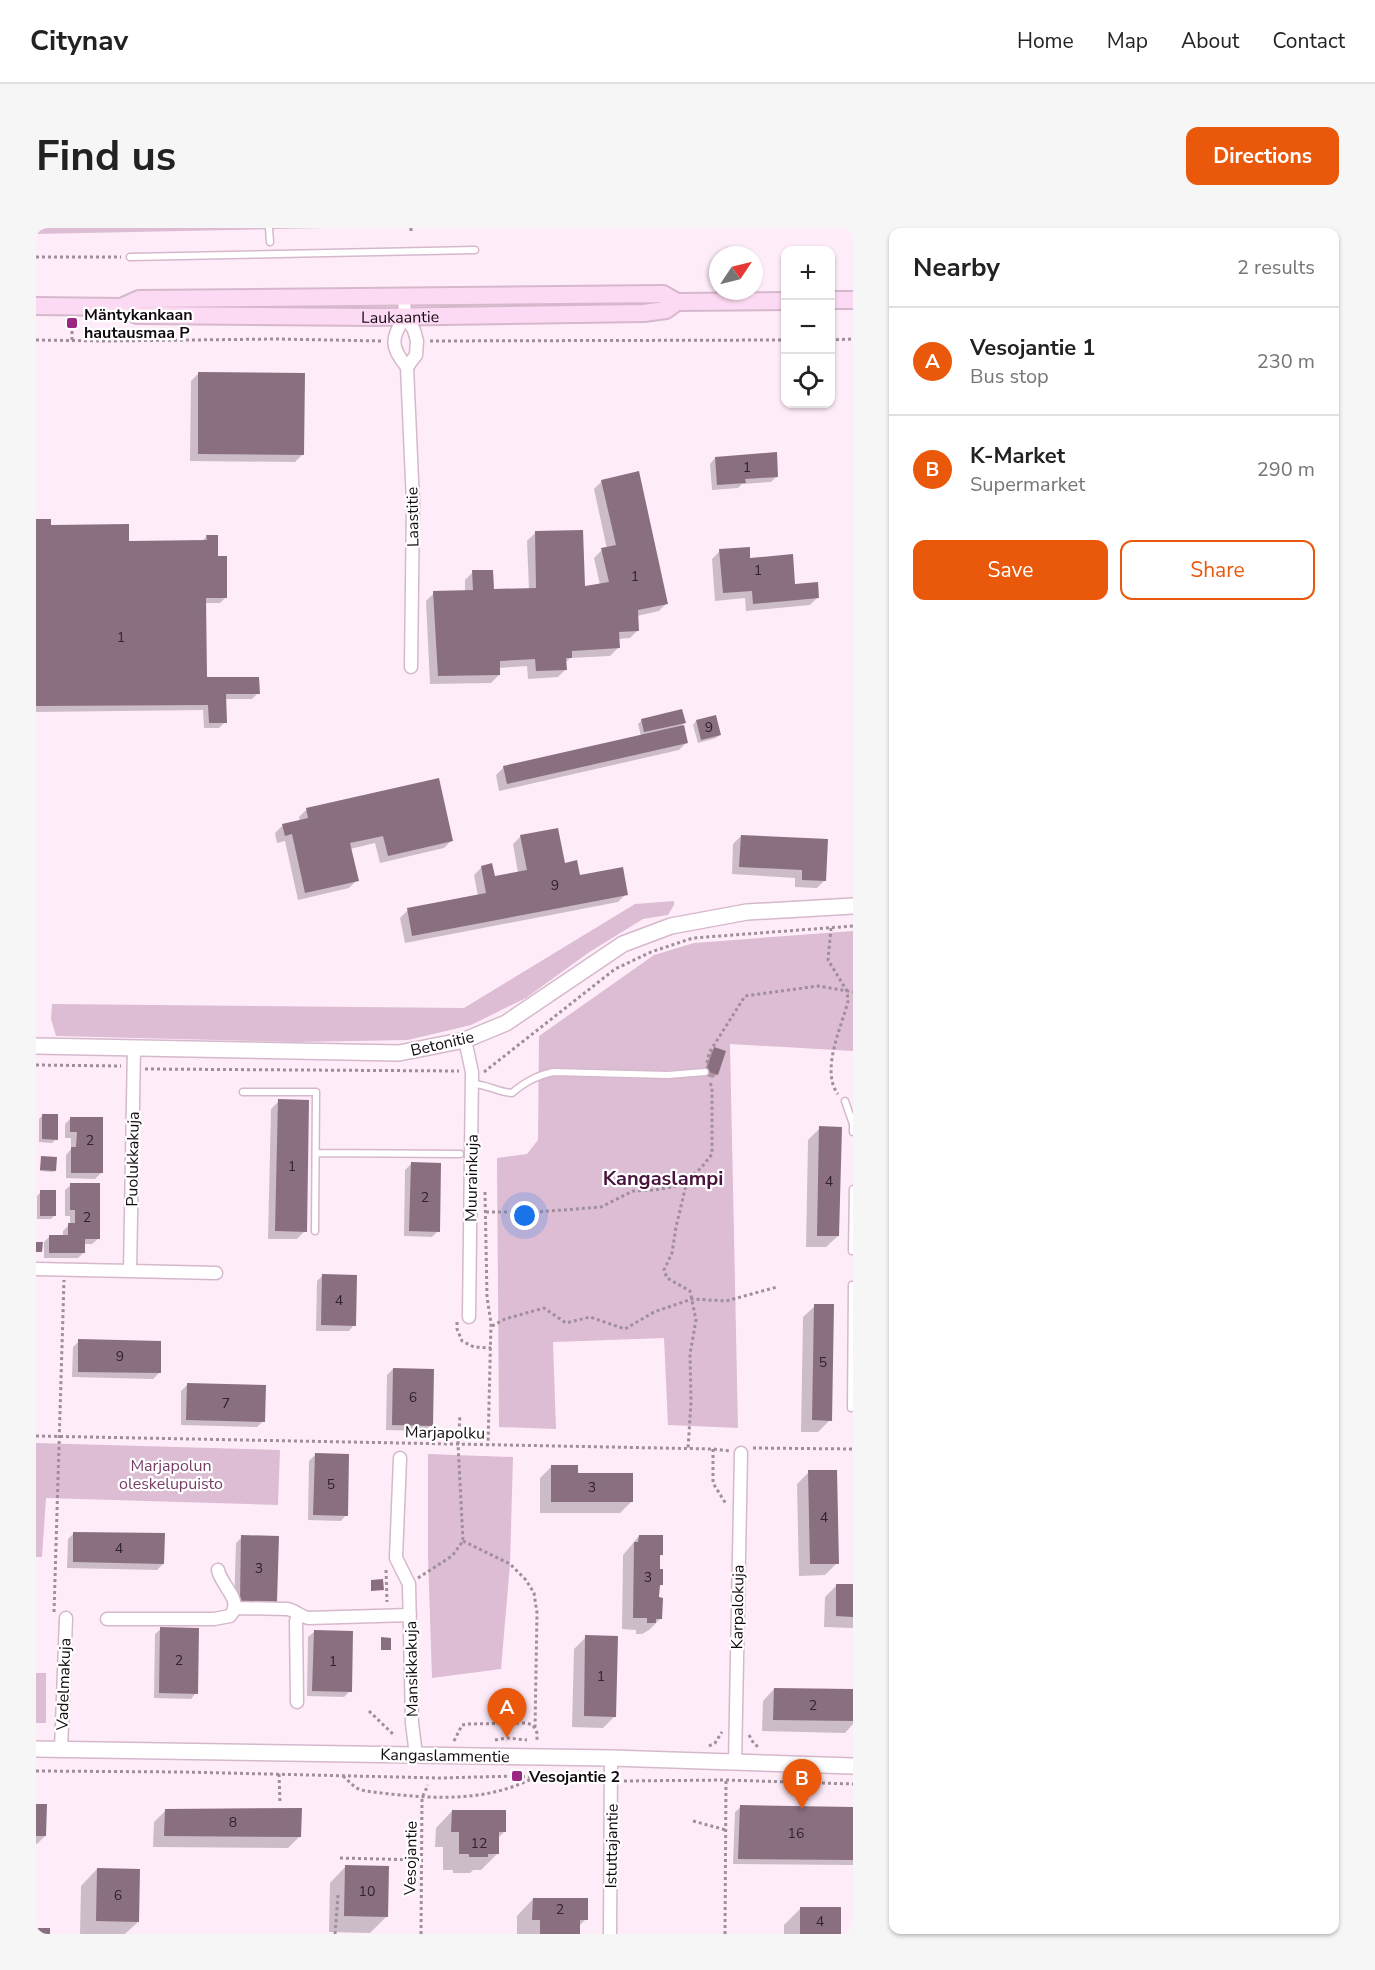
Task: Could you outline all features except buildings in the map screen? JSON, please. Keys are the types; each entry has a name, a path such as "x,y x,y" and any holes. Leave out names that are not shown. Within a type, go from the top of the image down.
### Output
{"main road":[{"name":"Laukaantie","path":"36,306 121,307 138,299 663,294 677,302 781,301"},
{"path":"835,300 853,300"},
{"name":"Laukaantie","path":"121,307 137,315 405,316 644,313 666,310 677,302"}],"street":[{"name":"Laastitie","path":"404,297 405,316 414,330 417,341 416,355 407,367"},
{"name":"Laastitie","path":"405,316 396,331 394,341 397,355 407,367 413,503 411,667"},
{"name":"Betonitie","path":"36,1046 399,1053 465,1040 506,1023 622,944 671,926 747,912 853,906"},
{"name":"Muurainkuja","path":"465,1040 478,1078 469,1317"},
{"name":"Puolukkakuja","path":"130,1271 134,1047"},
{"path":"36,1269 216,1273"},
{"name":"Karpalokuja","path":"735,1762 741,1453"},
{"path":"400,1458 396,1558 409,1584"},
{"path":"107,1619 224,1618 230,1616 235,1608 235,1601 219,1576 218,1570"},
{"name":"Mansikkakuja","path":"409,1584 412,1723 416,1755"},
{"path":"235,1608 288,1609 309,1618 410,1615"},
{"path":"297,1702 296,1621 298,1614"},
{"name":"Vadelmakuja","path":"61,1750 66,1618"},
{"name":"Kangaslammentie","path":"36,1749 611,1758 853,1766"},
{"name":"Istuttajantie","path":"610,1934 611,1758"}],"lane":[{"path":"269,228 270,242"},
{"path":"130,257 475,250"},
{"path":"478,1078 501,1092 512,1093 538,1075 553,1072 668,1075 705,1072"},
{"path":"243,1092 316,1092 315,1231"},
{"path":"845,1101 853,1124 853,1132"},
{"path":"316,1153 460,1154"},
{"path":"852,1251 853,1189"},
{"path":"851,1408 852,1285"}],"path":[{"path":"411,228 411,234"},
{"path":"36,257 130,257"},
{"path":"72,323 72,340"},
{"path":"835,340 853,339"},
{"path":"36,1065 478,1078 615,969 651,952 693,938 853,926"},
{"path":"831,928 828,960 847,991 848,1001 834,1050 831,1077 836,1091 845,1101"},
{"path":"486,1212 537,1212 601,1207 633,1191 682,1185 701,1168 712,1154 712,1087 705,1072 709,1053 745,996 818,986 853,992"},
{"path":"688,1180 672,1253 664,1270 667,1278 690,1291 696,1320 690,1354 691,1402 688,1449"},
{"path":"485,1189 486,1297 491,1326 488,1444"},
{"path":"65,1270 54,1612 66,1618"},
{"path":"491,1326 505,1319 544,1308 566,1323 590,1317 625,1329 654,1312 692,1299 726,1301 777,1287"},
{"path":"409,1584 452,1556 463,1541 458,1444 460,1416"},
{"name":"Marjapolku","path":"36,1436 713,1449 741,1453 752,1448 853,1449"},
{"path":"713,1449 712,1483 727,1505"},
{"path":"463,1541 510,1564 526,1580 534,1593 537,1613 535,1729"},
{"path":"386,1566 387,1604 396,1615"},
{"path":"369,1710 396,1736"},
{"path":"454,1741 462,1725 526,1723 533,1725 537,1733 537,1742"},
{"path":"392,1755 393,1741 400,1727"},
{"path":"702,1782 703,1749 715,1743 722,1732"},
{"path":"36,1771 440,1778 517,1776 611,1781 726,1780 853,1784"},
{"path":"279,1774 280,1802"},
{"path":"342,1775 356,1788 365,1791 422,1798 491,1793 514,1787 535,1777"},
{"path":"725,1934 726,1780"},
{"name":"Vesojantie","path":"421,1934 422,1798 428,1785"},
{"path":"693,1821 726,1830"},
{"path":"340,1858 422,1860"},
{"path":"335,1934 338,1895"}],"green space":[{"path":"36,228 324,228 36,234"},
{"path":"674,901 668,915 643,919 588,953 526,998 471,1025 408,1040 297,1042 56,1036 51,1019 52,1004 464,1008 635,904"},
{"path":"853,931 853,1051 730,1044 738,1428 668,1425 664,1338 553,1342 556,1429 499,1427 497,1158 527,1154 538,1140 539,1036 654,955 694,943"},
{"name":"Marjapolun oleskelupuisto","path":"36,1443 280,1450 278,1505 46,1498 42,1557 36,1557"},
{"path":"428,1454 513,1457 510,1564 501,1669 432,1678 428,1555"},
{"path":"36,1673 46,1673 46,1723 36,1723"}],"place":[{"name":"Mäntykankaan hautausmaa P","path":"72,323"},
{"name":"Vesojantie 1","path":"507,1738"},
{"name":"Vesojantie 2","path":"517,1776"},
{"name":"K-Market","path":"802,1809"}],"district":[{"name":"Kangaslampi","path":"663,1178"}]}
